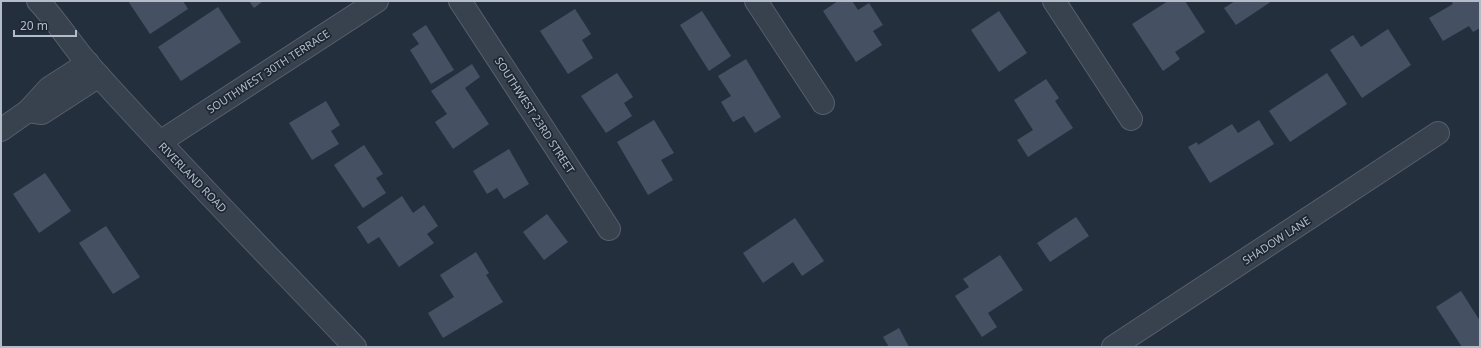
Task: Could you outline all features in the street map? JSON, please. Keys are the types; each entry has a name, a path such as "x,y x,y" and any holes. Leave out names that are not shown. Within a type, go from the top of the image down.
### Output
{"street":[{"name":"RIVERLAND ROAD","path":"38,1 93,69 160,142 355,347"},
{"name":"SOUTHWEST 30TH TERRACE","path":"160,142 377,1"},
{"name":"SOUTHWEST 23RD STREET","path":"460,1 609,229"},
{"path":"756,1 823,103"},
{"path":"1054,1 1131,118"},
{"path":"1,130 28,111 42,113 93,69"},
{"name":"SHADOW LANE","path":"1114,347 1438,133"}],"building":[{"path":"128,1 183,1 188,9 150,34"},
{"path":"249,1 263,1 254,8"},
{"path":"838,1 852,1 858,10 869,3 883,25 873,31 882,45 856,62 823,11"},
{"path":"1168,1 1185,1 1205,32 1175,52 1180,59 1163,71 1132,24"},
{"path":"1235,1 1272,1 1236,25 1224,8"},
{"path":"1451,1 1480,1 1480,28 1473,32 1469,26 1443,41 1429,18 1453,4"},
{"path":"218,7 241,42 181,81 158,47"},
{"path":"575,9 591,34 582,40 593,58 568,74 540,31"},
{"path":"702,11 731,56 709,71 680,25"},
{"path":"999,11 1027,53 999,72 971,30"},
{"path":"426,25 454,70 431,84 410,50 419,44 412,34"},
{"path":"1388,29 1411,65 1362,98 1330,50 1353,35 1361,47"},
{"path":"746,59 781,117 755,133 744,116 733,122 721,102 731,96 718,76"},
{"path":"472,64 480,77 465,88 489,124 453,149 435,122 447,114 431,91"},
{"path":"617,73 633,97 624,103 632,116 606,133 581,96"},
{"path":"1327,73 1347,104 1290,142 1269,111"},
{"path":"1046,79 1059,98 1055,101 1073,128 1028,157 1017,140 1033,130 1014,100"},
{"path":"326,101 340,125 331,131 339,144 312,160 289,123"},
{"path":"654,120 674,153 661,160 673,180 648,195 617,142"},
{"path":"1259,120 1274,144 1210,183 1188,147 1197,142 1198,145 1232,124 1238,133"},
{"path":"364,145 383,174 376,178 386,193 363,208 334,165"},
{"path":"509,149 529,184 504,199 497,188 487,194 473,171"},
{"path":"45,173 71,211 39,233 13,194"},
{"path":"402,196 413,213 424,205 438,226 427,234 434,243 399,267 379,237 368,244 357,227"},
{"path":"547,214 568,242 544,260 523,232"},
{"path":"1076,217 1089,236 1050,262 1037,243"},
{"path":"795,218 824,261 802,276 793,262 763,283 743,253"},
{"path":"106,226 140,277 113,294 79,243"},
{"path":"476,252 489,273 486,275 503,302 443,338 428,313 454,297 440,275"},
{"path":"1000,255 1023,290 988,313 997,327 982,337 955,296 969,287 963,279"},
{"path":"1461,291 1480,321 1480,347 1462,347 1436,307"},
{"path":"899,328 909,347 889,347 883,337"}]}
